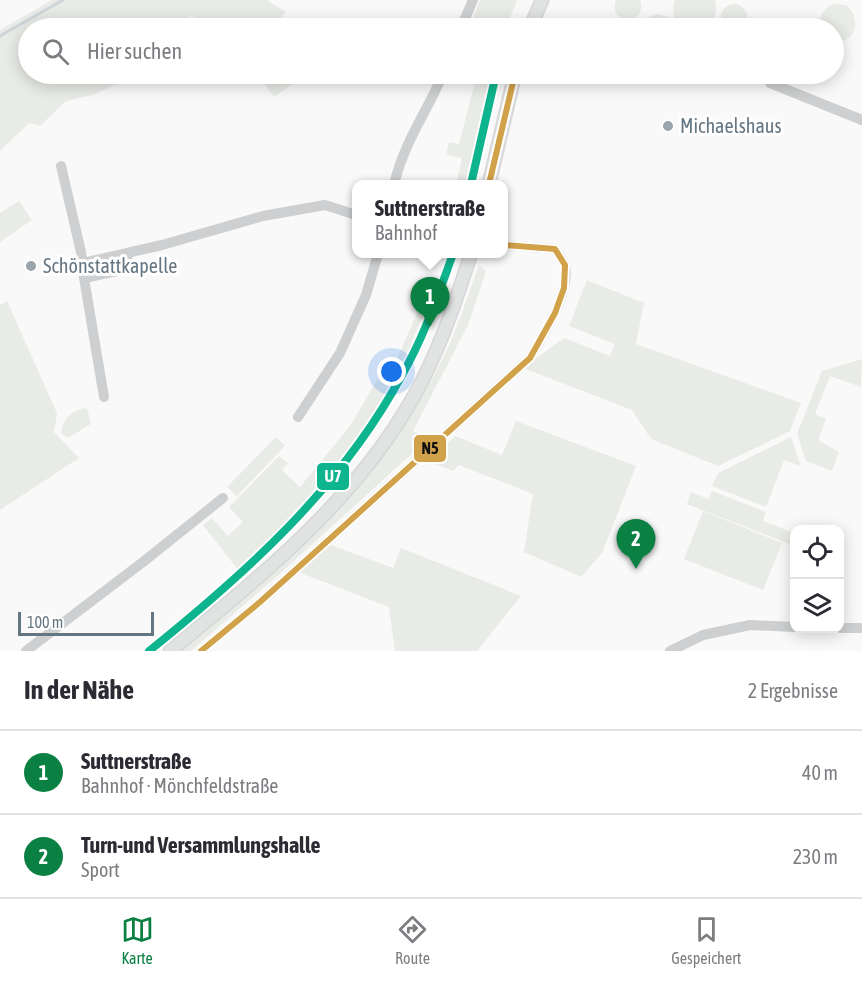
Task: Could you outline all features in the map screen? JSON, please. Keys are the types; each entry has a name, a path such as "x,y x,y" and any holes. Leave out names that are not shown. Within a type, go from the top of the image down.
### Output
{"main road":[{"path":"534,18 542,0"},
{"path":"490,180 513,84"},
{"path":"170,651 237,596 308,532 348,488 378,450 422,381 444,333 470,258"}],"street":[{"path":"465,18 473,0"},
{"path":"395,180 407,143 439,84"},
{"path":"772,84 862,120"},
{"path":"61,166 83,262 104,397"},
{"path":"83,262 129,253 263,216 325,205 352,213"},
{"path":"201,651 260,602 530,358 550,324 566,283 564,263 555,249 508,245"},
{"path":"84,278 122,270 129,253"},
{"path":"298,417 340,353 366,295 377,258"},
{"path":"26,651 152,556 223,498"},
{"path":"670,651 703,635 731,629 750,626 790,627"},
{"path":"844,628 862,628"}],"shaded area":[{"path":"52,0 267,0 286,12 280,18 197,18 191,16 187,18 21,18"},
{"path":"480,0 517,0 510,18 473,18"},
{"path":"616,0 640,0 641,9 635,18 622,18 615,11"},
{"path":"675,0 715,0 716,9 713,18 676,18 673,8"},
{"path":"833,4 846,5 851,10 855,29 848,38 844,40 844,18 821,18 826,8"},
{"path":"729,5 739,5 746,12 747,18 721,18 722,12"},
{"path":"657,14 669,18 647,18"},
{"path":"18,20 18,84 116,84 95,94 66,101 40,126 29,123 0,151 0,30"},
{"path":"264,84 293,84 274,97"},
{"path":"474,84 490,84 468,180 457,180 462,158 446,155 449,142 459,144"},
{"path":"19,201 32,220 0,242 0,213"},
{"path":"479,265 486,271 468,325 413,431 429,438 282,572 191,651 178,651 314,534 355,491 379,461 422,396 441,362"},
{"path":"587,280 644,303 636,344 801,403 790,431 718,466 651,439 632,410 523,368 564,338 610,356 615,344 569,326"},
{"path":"429,286 435,288 408,351 384,394 389,398 373,423 321,490 239,571 203,525 212,518 228,536 243,522 229,507 279,456 288,463 282,470 300,487 350,426 390,358 396,361"},
{"path":"7,301 57,413 54,432 79,458 0,510 0,305"},
{"path":"862,359 861,387 830,376 815,414 826,419 818,440 839,452 832,471 806,461 797,434 822,371"},
{"path":"87,408 91,424 68,438 61,433 69,416"},
{"path":"516,421 636,466 602,553 581,577 524,552 533,494 459,465 453,471 428,461 455,436 502,455"},
{"path":"276,437 285,446 237,496 227,487"},
{"path":"791,437 801,466 784,460 766,507 712,486 718,473"},
{"path":"712,491 766,512 763,521 790,531 790,544 687,504 691,492 708,499"},
{"path":"703,511 782,543 763,590 684,559"},
{"path":"328,544 393,568 401,548 521,596 477,651 395,651 389,607 298,572"}],"waterway":[{"path":"32,18 63,0"},
{"path":"0,36 18,26"}],"transit line":[{"name":"U7","path":"472,180 494,84"},
{"name":"N5","path":"490,180 513,84"},
{"name":"N5","path":"201,651 260,602 530,358 555,313 564,288 565,265 555,249 508,245"},
{"name":"U7","path":"149,651 256,559 321,491 351,455 378,416 410,361 452,258"}],"place":[{"name":"Michaelshaus","path":"668,126"},
{"name":"Schönstattkapelle","path":"31,266"},
{"name":"Suttnerstraße","path":"430,327"},
{"name":"Turn-und Versammlungshalle","path":"636,569"}]}
